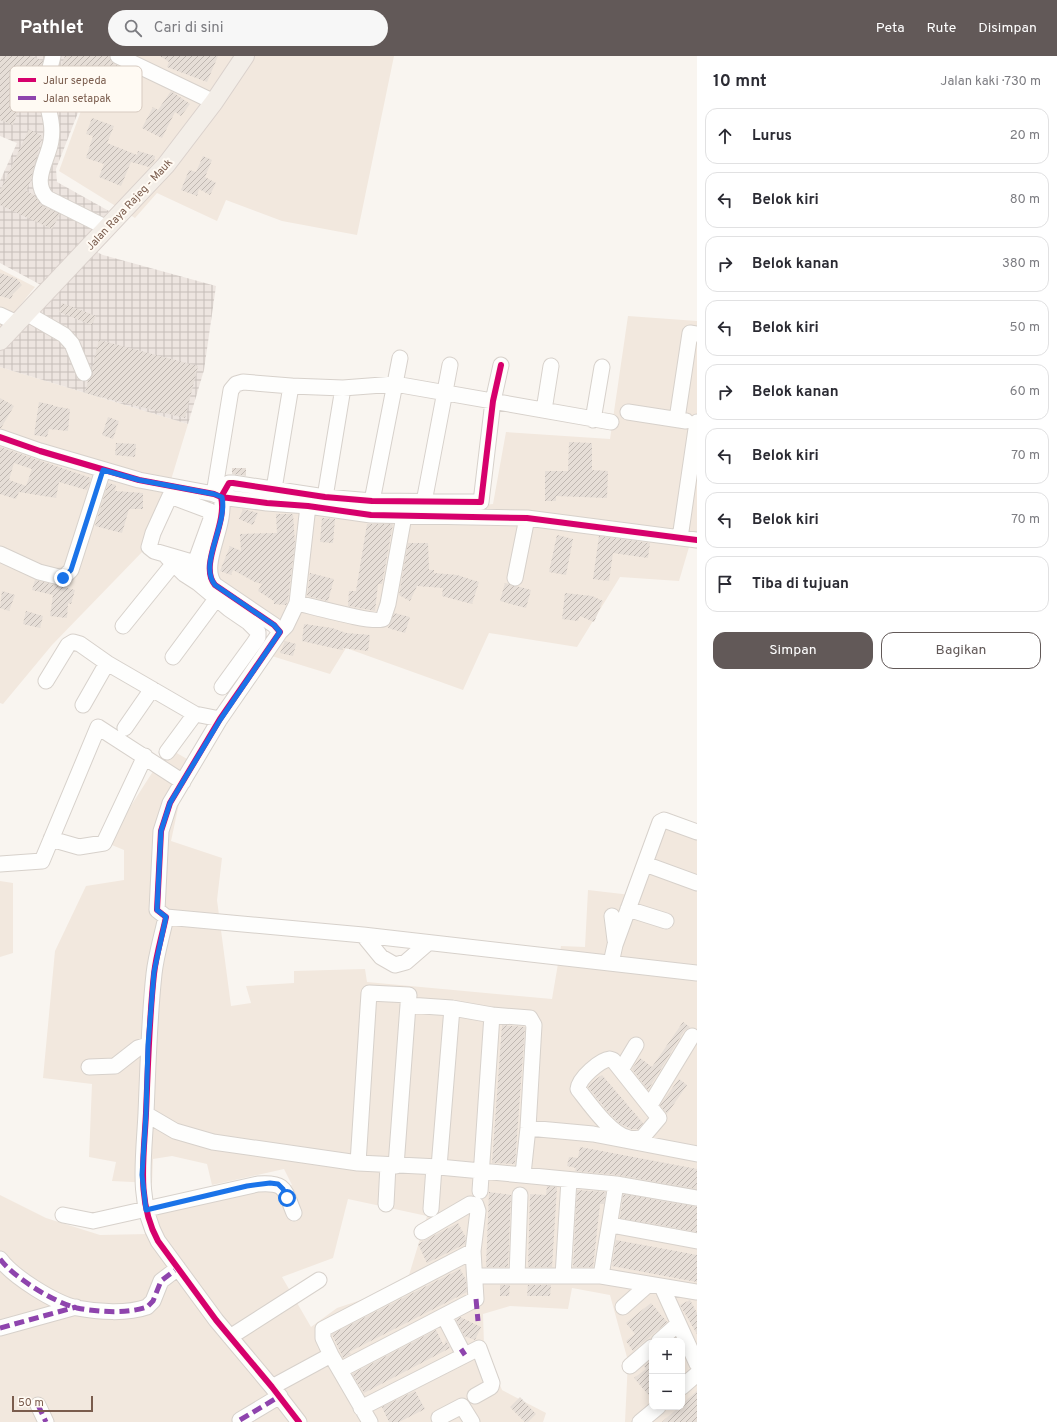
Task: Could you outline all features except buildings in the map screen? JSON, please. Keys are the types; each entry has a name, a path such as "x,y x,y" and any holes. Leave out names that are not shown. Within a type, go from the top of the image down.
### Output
{"main road":[{"name":"Jalan Raya Rajeg - Mauk","path":"0,342 166,165 214,102 245,56"}],"street":[{"path":"51,66 53,56"},
{"path":"118,56 139,66"},
{"path":"142,68 214,102"},
{"path":"50,112 53,128 49,152 40,175 39,184 42,193 47,198 107,228"},
{"path":"0,315 22,318 64,335 77,353 84,372"},
{"path":"677,419 690,333 697,334"},
{"path":"372,501 400,358"},
{"path":"424,502 450,364"},
{"path":"218,496 229,483 324,497 372,501 481,502 493,401 501,364"},
{"path":"544,410 551,366"},
{"path":"593,420 602,367"},
{"path":"280,632 274,625 215,585 210,579 209,568 223,518 223,505 218,496 230,394 234,386 243,382 342,388 395,384 611,422"},
{"path":"274,489 291,386"},
{"path":"324,497 342,388"},
{"path":"628,412 697,422 690,518 680,538"},
{"path":"0,437 40,451 172,491 210,511 211,519 195,563 198,583"},
{"path":"0,554 39,572 63,578 71,570 103,470"},
{"path":"172,491 267,503 308,506 371,515 527,518 697,540"},
{"path":"172,491 148,545 151,549 169,559 216,599 248,622 258,632 258,637 222,687"},
{"path":"299,1422 230,1337 178,1268 153,1231 146,1210 142,1175 148,1045 154,972 162,914 157,894 159,850 164,817 170,803 220,720 280,632 286,626 297,603 308,506"},
{"path":"297,603 364,618 383,619 388,604 404,516"},
{"path":"515,578 527,518"},
{"path":"169,559 195,563"},
{"path":"123,626 169,559"},
{"path":"173,657 216,599"},
{"path":"46,680 68,645 73,642 80,644 107,663 195,714 220,720"},
{"path":"83,705 107,663"},
{"path":"125,728 152,689"},
{"path":"167,752 195,714"},
{"path":"0,864 42,861 98,727 183,782"},
{"path":"51,839 79,847 104,843 145,756"},
{"path":"611,963 615,945 661,820 697,832"},
{"path":"645,864 697,883"},
{"path":"628,909 666,921"},
{"path":"162,914 697,973"},
{"path":"612,916 615,945"},
{"path":"363,935 381,957 395,965 406,962 428,943"},
{"path":"358,1164 369,993 409,995 392,1166 386,1204"},
{"path":"408,1005 452,1008 530,1018 533,1021 528,1128 523,1174"},
{"path":"431,1209 437,1167 452,1008"},
{"path":"480,1191 492,1014"},
{"path":"650,1105 692,1036"},
{"path":"89,1067 114,1066 138,1048 148,1045"},
{"path":"621,1070 636,1045"},
{"path":"641,1140 660,1118 621,1070 610,1059 604,1059 589,1072 578,1085 578,1089 599,1116 620,1134 629,1138 697,1154"},
{"path":"146,1114 175,1131 204,1141 358,1164 437,1167 523,1174 616,1184 697,1198"},
{"path":"528,1128 641,1140"},
{"path":"563,1276 569,1180"},
{"path":"63,1215 93,1221 253,1185 270,1183 278,1184 283,1189 294,1213"},
{"path":"601,1276 611,1225 616,1184"},
{"path":"517,1276 520,1195"},
{"path":"340,1370 476,1299 473,1251 478,1211 476,1205 470,1204 422,1232"},
{"path":"611,1225 697,1241"},
{"path":"370,1422 331,1355 324,1338 323,1329 473,1251"},
{"path":"0,1259 8,1270 48,1295 76,1307 111,1311 147,1307 153,1300 161,1281 178,1268"},
{"path":"474,1276 601,1276 697,1292"},
{"path":"230,1337 319,1280"},
{"path":"623,1307 656,1286"},
{"path":"656,1286 678,1324 697,1364"},
{"path":"0,1328 76,1307"},
{"path":"444,1316 462,1349"},
{"path":"662,1338 678,1324"},
{"path":"361,1408 479,1348 492,1383 491,1387 475,1396"},
{"path":"630,1366 649,1350"},
{"path":"240,1420 276,1392 331,1355"},
{"path":"685,1384 697,1374"},
{"path":"38,1405 46,1422"},
{"path":"439,1418 462,1406 472,1422"},
{"path":"640,1422 654,1410"}],"shaded area":[{"path":"0,56 100,56 96,66 10,66 10,112 78,112 56,169 57,182 109,211 79,244 103,255 216,286 204,370 188,424 0,367 0,332 41,285 0,263 0,181 17,143 0,136"},
{"path":"101,56 394,56 357,235 282,221 226,200 217,221 157,193 135,218 59,171 81,112 142,112 142,66 97,66"},
{"path":"0,269 35,287 0,330"},
{"path":"628,316 697,321 697,537 692,537 679,581 620,577 577,647 489,633 463,690 346,648 330,674 262,653 277,632 203,582 226,488 427,511 493,504 506,432 610,439"},
{"path":"0,367 188,424 167,493 145,549 52,645 3,704 0,703"},
{"path":"168,748 201,767 180,799 171,841 222,858 217,900 231,1006 251,1003 246,986 294,983 294,971 365,969 367,982 552,999 561,946 585,947 588,890 631,895 658,817 697,831 697,1422 625,1422 628,1361 610,1295 572,1288 568,1309 510,1306 483,1314 484,1345 502,1390 546,1413 543,1422 0,1422 0,1195 46,1218 100,1235 147,1234 144,1212 238,1193 292,1185 284,1169 212,1185 207,1164 172,1156 153,1159 152,1183 112,1181 116,1162 89,1157 92,1084 43,1078 55,951 86,886 124,880 124,850 107,843","holes":["348,1199 427,1216 406,1285 337,1308 311,1327 282,1277 333,1258"]},
{"path":"0,881 13,883 13,953 0,957"}],"marked path":[{"path":"0,1259 14,1274 46,1295 68,1305 94,1311 131,1311 147,1307 153,1301 161,1281 178,1268"},
{"path":"476,1299 478,1321"},
{"path":"0,1328 76,1307"},
{"path":"461,1349 465,1355"},
{"path":"240,1420 280,1396"},
{"path":"38,1405 46,1422"}],"cycle path":[{"path":"501,365 493,401 481,502 372,501 325,497 233,483 229,483 221,497 267,503 308,506 371,515 527,518 697,540"},
{"path":"0,437 40,451 139,480 214,494 221,497 221,520 211,556 211,577 215,585 274,625 280,632 220,719 170,803 161,831 157,910 166,917 156,960 152,991 143,1178 147,1210 151,1226 158,1241 216,1320 299,1422"}],"route":[{"path":"63,578 71,570 103,470 139,480 214,494 222,497 223,518 209,568 210,579 215,585 262,619 274,625 280,632 209,737 187,777 170,803 164,817 159,850 157,910 166,917 154,972 148,1045 142,1175 146,1210 258,1184 278,1184 283,1189 287,1198"}]}
